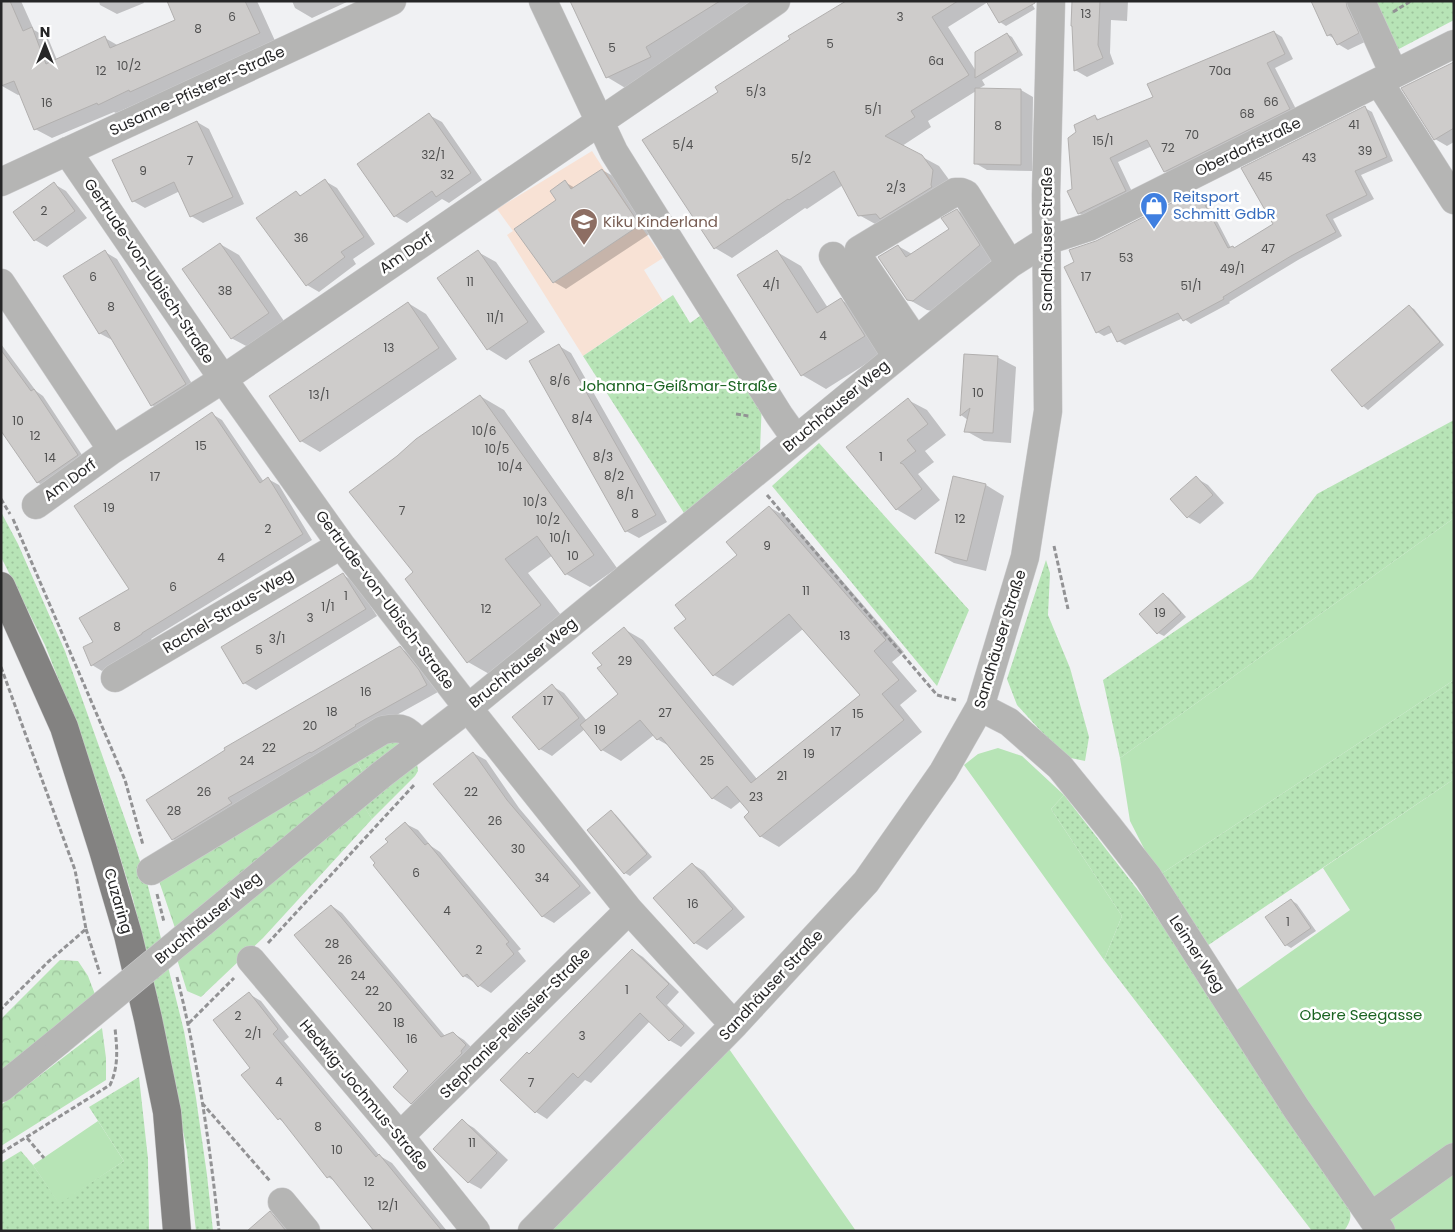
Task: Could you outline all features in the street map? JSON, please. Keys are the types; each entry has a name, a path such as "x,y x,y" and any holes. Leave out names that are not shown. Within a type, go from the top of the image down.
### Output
{"main road":[{"name":"Cuzaring","path":"1,586 64,727 128,935 167,1112 176,1231"}],"street":[{"name":"Susanne-Pfisterer-Straße","path":"1,182 392,1"},
{"path":"543,1 620,161 779,415 796,439"},
{"name":"Am Dorf","path":"36,505 112,450 222,379 776,1"},
{"name":"Sandhäuser Straße","path":"532,1231 734,1025 866,882 943,772 980,707 1025,557 1048,411 1046,241 1051,1"},
{"path":"1361,1 1386,78 1454,200"},
{"name":"Oberdorfstraße","path":"1046,241 1089,227 1454,44"},
{"name":"Gertrude-von-Ubisch-Straße","path":"67,151 222,379 340,545 630,910 734,1025"},
{"path":"906,348 860,259 859,250 955,192 961,192 966,194 1010,264"},
{"name":"Bruchhäuser Weg","path":"1,1088 906,348 1010,264 1046,241"},
{"path":"833,256 906,348"},
{"path":"1,283 112,450"},
{"name":"Rachel-Straus-Weg","path":"115,678 340,545"},
{"name":"Leimer Weg","path":"980,707 1009,722 1060,766 1148,878 1296,1108 1376,1223"},
{"path":"151,871 383,730 397,727 409,732 420,744"},
{"name":"Stephanie-Pellissier-Straße","path":"400,1136 630,910"},
{"name":"Hedwig-Jochmus-Straße","path":"251,960 400,1136 476,1231"},
{"path":"1376,1223 1454,1157"},
{"path":"282,1202 306,1231"}],"path":[{"path":"751,476 937,695 980,707"},
{"path":"1,667 75,870 86,929 48,962 1,1010"},
{"path":"189,1024 418,781"},
{"path":"202,1102 280,1193 282,1202"},
{"path":"28,1138 44,1158"}],"shaded area":[{"name":"Kiku Kinderland","path":"592,151 663,258 644,270 663,301 583,356 507,235 513,231 497,209"}],"green space":[{"path":"1375,1 1454,1 1454,20 1397,50"},
{"name":"Johanna-Geißmar-Straße","path":"673,295 690,323 707,311 762,400 760,450 684,513 583,356"},
{"path":"1454,420 1454,518 1120,758 1103,680 1252,579 1317,494"},
{"path":"819,443 969,610 937,686 772,486"},
{"path":"1,512 18,544 65,651 146,878 184,1031 196,1098 213,1231 196,1231 187,1151 161,1019 133,899 100,792 72,714 45,645 1,557"},
{"path":"1454,518 1454,680 1158,876 1130,821 1120,758"},
{"path":"1046,560 1050,573 1048,615 1070,668 1089,737 1085,761 1066,757 1049,740 1017,705 1007,679"},
{"path":"1454,680 1454,779 1204,948 1158,876"},
{"path":"398,738 401,746 366,778 354,757"},
{"path":"998,748 1022,756 1064,795 1051,809 1122,916 1104,960 964,765 978,754"},
{"path":"354,757 366,778 175,928 158,878"},
{"path":"417,764 418,771 415,776 372,819 362,804"},
{"name":"Obere Seegasse","path":"1454,779 1454,1231 1395,1231 1234,992 1350,910 1323,868"},
{"path":"1064,795 1144,898 1343,1195 1350,1213 1349,1221 1344,1231 1312,1231 1104,960 1122,916 1051,809"},
{"path":"362,803 372,819 263,938 201,997 187,991 176,956"},
{"path":"60,960 78,961 88,976 96,997 1,1070 1,1019"},
{"path":"102,1028 106,1058 106,1080 1,1146 1,1105"},
{"path":"727,1046 856,1231 548,1231"},
{"path":"139,1077 148,1159 149,1231 1,1231 1,1163 21,1151 59,1203 124,1161 89,1107"},
{"path":"98,1121 124,1161 59,1204 33,1165"}],"building":[{"path":"1,1 10,1 23,31 32,27 46,64 105,36 110,48 175,20 167,1 245,1 260,33 130,92 129,90 98,105 97,103 34,130 14,81 1,86"},
{"path":"570,1 720,1 646,47 651,57 606,78"},
{"path":"846,1 958,1 932,17 969,75 911,111 915,117 885,136 922,155 933,170 932,187 880,219 876,214 858,216 834,171 788,199 714,249 642,140 718,92 715,87 790,39 788,36"},
{"path":"986,1 1035,1 1035,3 999,23"},
{"path":"1072,1 1100,1 1098,45 1103,58 1074,71 1071,26"},
{"path":"1311,1 1346,1 1359,33 1337,45 1331,34 1327,36"},
{"path":"1274,31 1285,54 1267,63 1290,109 1164,172 1147,140 1110,158 1126,191 1078,214 1067,191 1072,189 1068,138 1076,132 1074,125 1095,115 1097,120 1153,97 1147,84"},
{"path":"1007,33 1018,52 975,78 975,52"},
{"path":"1454,62 1454,128 1434,140 1401,88"},
{"path":"975,88 1021,89 1021,165 974,164"},
{"path":"1365,106 1387,157 1355,171 1367,195 1326,215 1336,232 1291,256 1223,297 1224,299 1183,321 1178,313 1117,342 1109,326 1096,333 1064,267 1074,262 1069,250 1096,241 1197,190 1228,248 1233,246 1234,248 1273,224 1241,168"},
{"path":"429,113 471,173 436,197 432,191 394,217 357,164"},
{"path":"197,121 233,197 190,217 174,182 132,202 112,160"},
{"path":"602,169 640,225 553,283 514,229 556,200 550,191 565,180 571,189"},
{"path":"325,179 364,237 341,252 345,257 306,286 256,218 296,191 300,196"},
{"path":"54,182 75,211 34,241 13,212"},
{"path":"957,209 980,245 913,301 907,300 878,257 898,245 906,257 949,229 941,218"},
{"path":"220,243 269,313 231,339 182,269"},
{"path":"105,250 186,384 151,406 106,330 99,334 63,276"},
{"path":"478,250 528,322 487,350 437,278"},
{"path":"777,250 817,313 841,298 865,336 801,376 737,275"},
{"path":"408,302 439,348 300,442 269,396"},
{"path":"1409,305 1440,342 1362,407 1331,370"},
{"path":"559,344 656,515 625,532 529,361"},
{"path":"1,350 31,391 34,389 78,455 37,483 1,431"},
{"path":"964,354 998,356 993,433 964,432 970,408 960,416"},
{"path":"480,395 594,555 565,575 537,536 505,559 541,605 467,663 405,579 413,572 349,492 397,456 416,439"},
{"path":"908,398 928,424 907,440 916,451 900,463 903,464 922,489 896,510 846,447"},
{"path":"212,412 260,483 268,477 303,534 91,666 83,647 93,642 79,618 129,589 74,506"},
{"path":"953,476 986,484 967,561 935,553"},
{"path":"1196,476 1213,495 1187,518 1170,499"},
{"path":"769,506 886,640 874,651 899,680 882,694 904,720 760,837 744,817 749,812 727,786 712,799 661,737 657,740 640,720 601,751 580,725 618,694 597,668 602,665 592,653 624,627 751,783 860,695 789,614 713,676 674,628 686,619 675,605 737,555 726,542"},
{"path":"343,573 366,609 243,684 221,647"},
{"path":"1163,593 1181,613 1157,634 1139,614"},
{"path":"400,646 419,670 427,685 355,725 311,753 228,798 232,803 172,840 146,800 225,750 224,748"},
{"path":"552,684 579,718 539,750 512,717"},
{"path":"473,752 507,800 580,886 542,917 433,784"},
{"path":"611,810 647,854 624,874 587,830"},
{"path":"405,822 425,845 428,843 509,942 506,944 514,954 478,987 467,974 463,977 373,865 375,863 370,857 388,842 385,839"},
{"path":"692,863 733,909 694,944 653,898"},
{"path":"1291,899 1311,928 1285,946 1265,917"},
{"path":"331,905 441,1037 453,1032 466,1045 461,1051 462,1053 411,1104 393,1087 408,1071 294,935"},
{"path":"632,949 669,984 656,997 684,1026 669,1041 640,1013 578,1078 573,1073 535,1113 500,1080 527,1052 529,1054"},
{"path":"249,992 278,1029 273,1034 376,1157 379,1154 442,1231 374,1231 330,1176 327,1178 280,1118 278,1120 241,1075 250,1068 213,1020"},
{"path":"462,1119 497,1153 468,1183 433,1149"},
{"path":"270,1211 286,1231 247,1231"}],"place":[{"name":"Reitsport Schmitt GdbR","path":"1154,230"},
{"name":"Kiku Kinderland","path":"584,246"}]}
